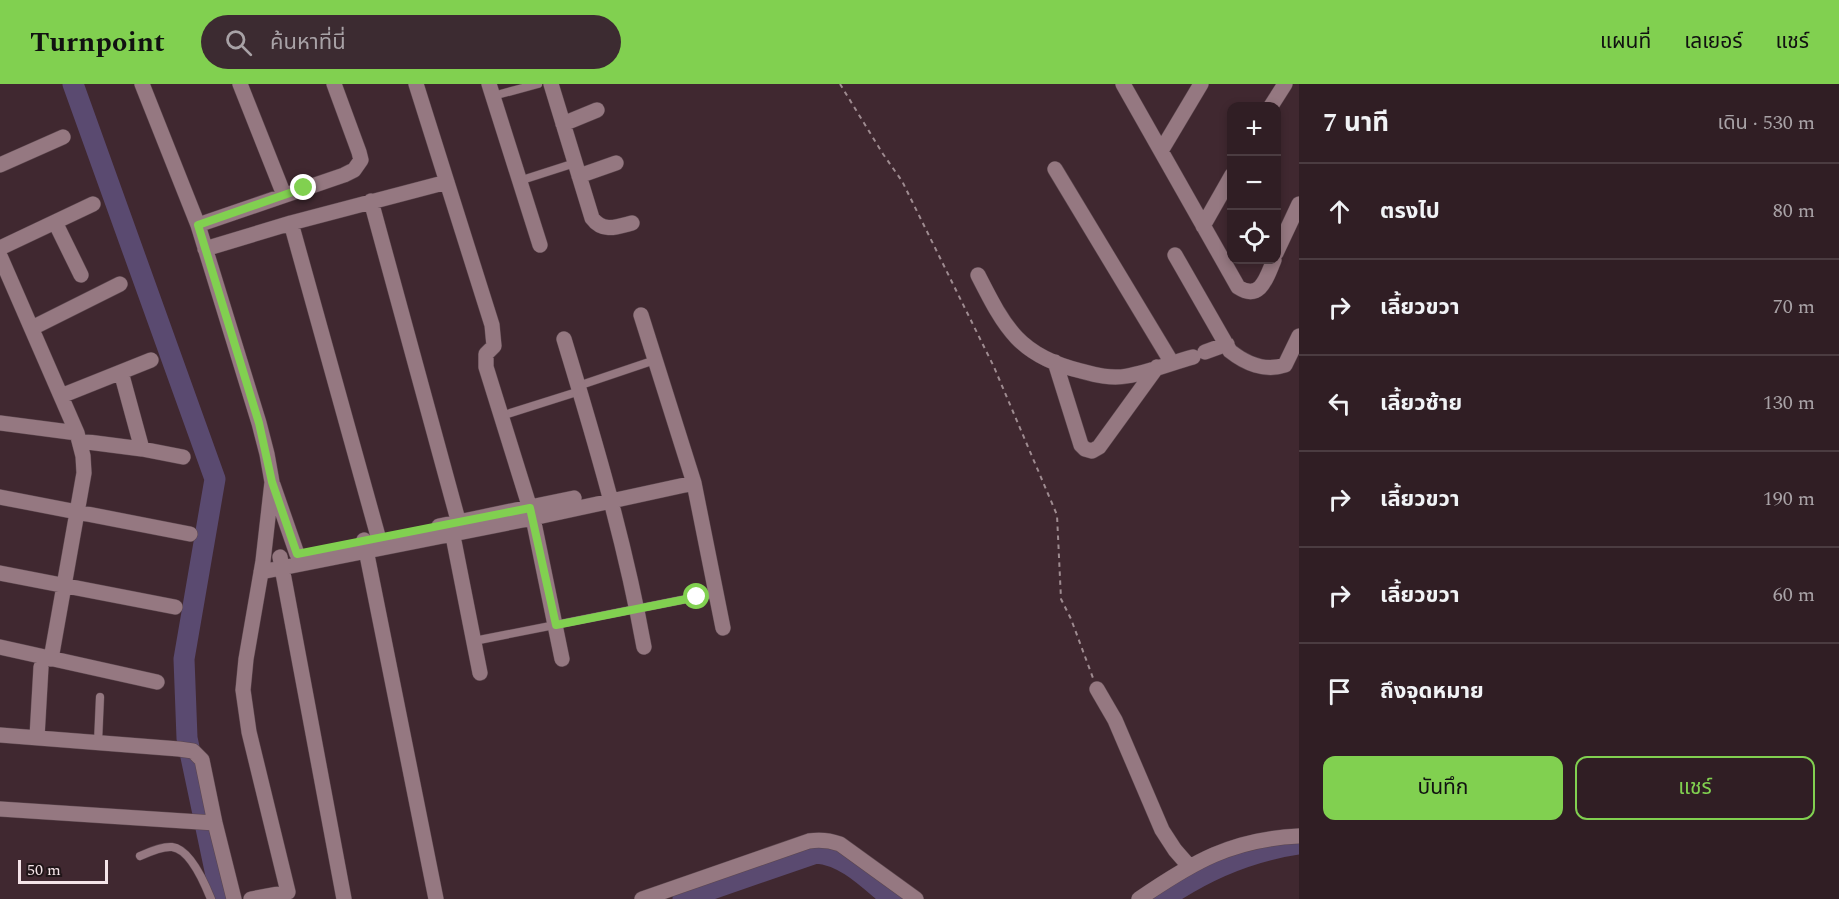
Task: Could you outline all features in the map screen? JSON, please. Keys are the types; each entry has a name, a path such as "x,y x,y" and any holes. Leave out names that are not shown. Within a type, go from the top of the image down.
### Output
{"street":[{"path":"142,84 198,225 259,423 272,482 297,554"},
{"path":"240,84 284,195"},
{"path":"198,225 354,170 361,160 334,84"},
{"path":"416,84 492,325 494,346 486,354 485,360 531,513 562,659"},
{"path":"550,84 592,218 601,227 610,228 633,223"},
{"path":"1123,84 1238,287 1246,292 1253,292 1260,288 1272,264"},
{"path":"1161,151 1201,84"},
{"path":"1274,102 1285,84"},
{"path":"491,90 540,245"},
{"path":"563,123 597,110"},
{"path":"0,165 63,137"},
{"path":"577,170 616,163"},
{"path":"1055,169 1165,365"},
{"path":"205,249 291,223 447,182"},
{"path":"1203,226 1227,183"},
{"path":"371,201 456,527 480,673"},
{"path":"0,248 93,204"},
{"path":"1281,242 1299,204"},
{"path":"54,222 81,275"},
{"path":"291,223 373,544 436,899"},
{"path":"1174,255 1230,351 1241,359 1262,367 1280,367 1285,365 1299,336"},
{"path":"0,256 79,437 84,473 46,663 37,737"},
{"path":"978,275 1000,318 1016,337 1042,358 1105,377 1125,377 1227,344"},
{"path":"32,328 120,284"},
{"path":"641,315 692,478 723,628"},
{"path":"564,339 611,495 644,647"},
{"path":"61,396 151,360"},
{"path":"1054,362 1081,445 1092,451 1098,447 1165,365"},
{"path":"121,372 142,449"},
{"path":"0,423 183,457"},
{"path":"262,566 531,513 692,478"},
{"path":"251,899 291,896 249,732 243,690 272,482"},
{"path":"0,499 78,511 190,534"},
{"path":"281,562 297,554 373,544"},
{"path":"281,562 344,899"},
{"path":"0,573 174,607"},
{"path":"0,647 46,663 157,682"},
{"path":"1097,689 1115,720 1162,830 1189,866"},
{"path":"0,735 179,749 198,754 205,767 212,822 234,899"},
{"path":"0,809 212,822"},
{"path":"1139,899 1189,866 1215,853 1245,842 1299,836"},
{"path":"642,899 820,839 840,844 916,899"}],"lane":[{"path":"491,90 538,84"},
{"path":"519,181 577,170"},
{"path":"501,416 655,360"},
{"path":"474,641 717,593"},
{"path":"98,742 100,697"},
{"path":"140,856 170,846 178,848 197,869 211,899"}],"path":[{"path":"840,84 902,181 994,367 1057,515 1061,599 1071,619 1097,689"}],"waterway":[{"path":"73,84 215,479 184,659 187,738 221,899"},
{"path":"1163,899 1195,879 1228,863 1263,851 1299,844"},
{"path":"683,899 816,853 837,858 847,864 892,899"}],"route":[{"path":"304,188 198,225 259,423 272,482 297,554 530,508 556,625 697,597"}]}
